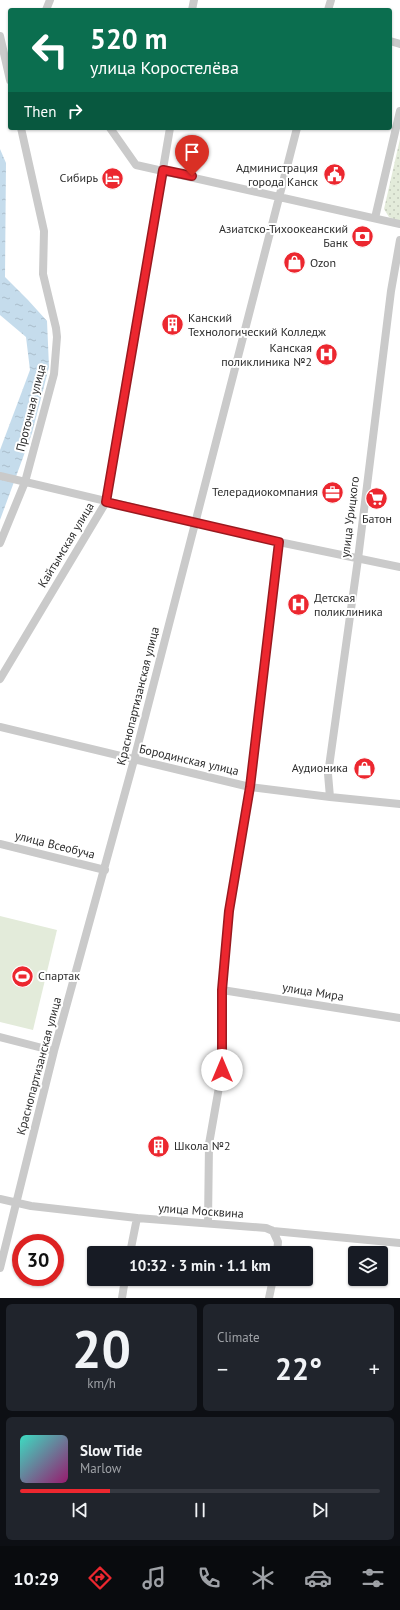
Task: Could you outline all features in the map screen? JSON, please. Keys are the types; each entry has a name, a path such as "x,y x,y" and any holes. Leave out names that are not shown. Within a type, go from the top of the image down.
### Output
{"street":[{"path":"0,36 8,71"},
{"path":"375,218 400,111"},
{"name":"Проточная улица","path":"0,544 25,482 54,374 57,337 43,274 44,231 21,130"},
{"path":"111,130 136,165 400,224"},
{"name":"Кайтымская улица","path":"0,679 106,502 170,130"},
{"name":"Краснопартизанская улица","path":"0,1268 54,1051 134,760 296,130"},
{"name":"улица Урицкого","path":"330,797 328,774 358,558 391,291 400,240"},
{"path":"0,476 279,542 400,567"},
{"path":"208,1223 209,1144 211,1125 222,1070 222,990 229,911 250,787 279,542"},
{"name":"Бородинская улица","path":"0,727 250,787 400,804"},
{"name":"улица Всеобуча","path":"0,844 105,870"},
{"name":"улица Мира","path":"222,990 400,1018"},
{"path":"0,1038 54,1051"},
{"name":"улица Москвина","path":"0,1199 16,1204 137,1218 266,1228 273,1231 400,1243"},
{"path":"131,1246 137,1218"},
{"path":"273,1231 278,1242 278,1246"},
{"path":"122,1298 124,1286"},
{"path":"269,1298 272,1286"}],"green space":[{"path":"400,139 400,222 389,217 384,209"},
{"name":"Спартак","path":"0,916 57,930 33,1030 0,1022"}],"water":[{"path":"0,149 6,163 5,277 47,321 49,367 32,433 0,520 0,450 30,370 26,337 0,315"}],"place":[{"name":"Администрация города Канск","path":"334,175"},
{"name":"Сибирь","path":"113,178"},
{"name":"Азиатско-Тихоокеанский Банк","path":"363,236"},
{"name":"Ozon","path":"295,263"},
{"name":"Канский Технологический Колледж","path":"173,325"},
{"name":"Канская поликлиника №2","path":"327,355"},
{"name":"Телерадиокомпания","path":"333,492"},
{"name":"Батон","path":"377,498"},
{"name":"Детская поликлиника","path":"299,605"},
{"name":"Аудионика","path":"364,768"},
{"name":"Спартак","path":"23,976"},
{"name":"Школа №2","path":"158,1146"}],"route":[{"path":"192,176 163,170 106,502 279,542 250,787 229,911 222,990 222,1070"}]}
